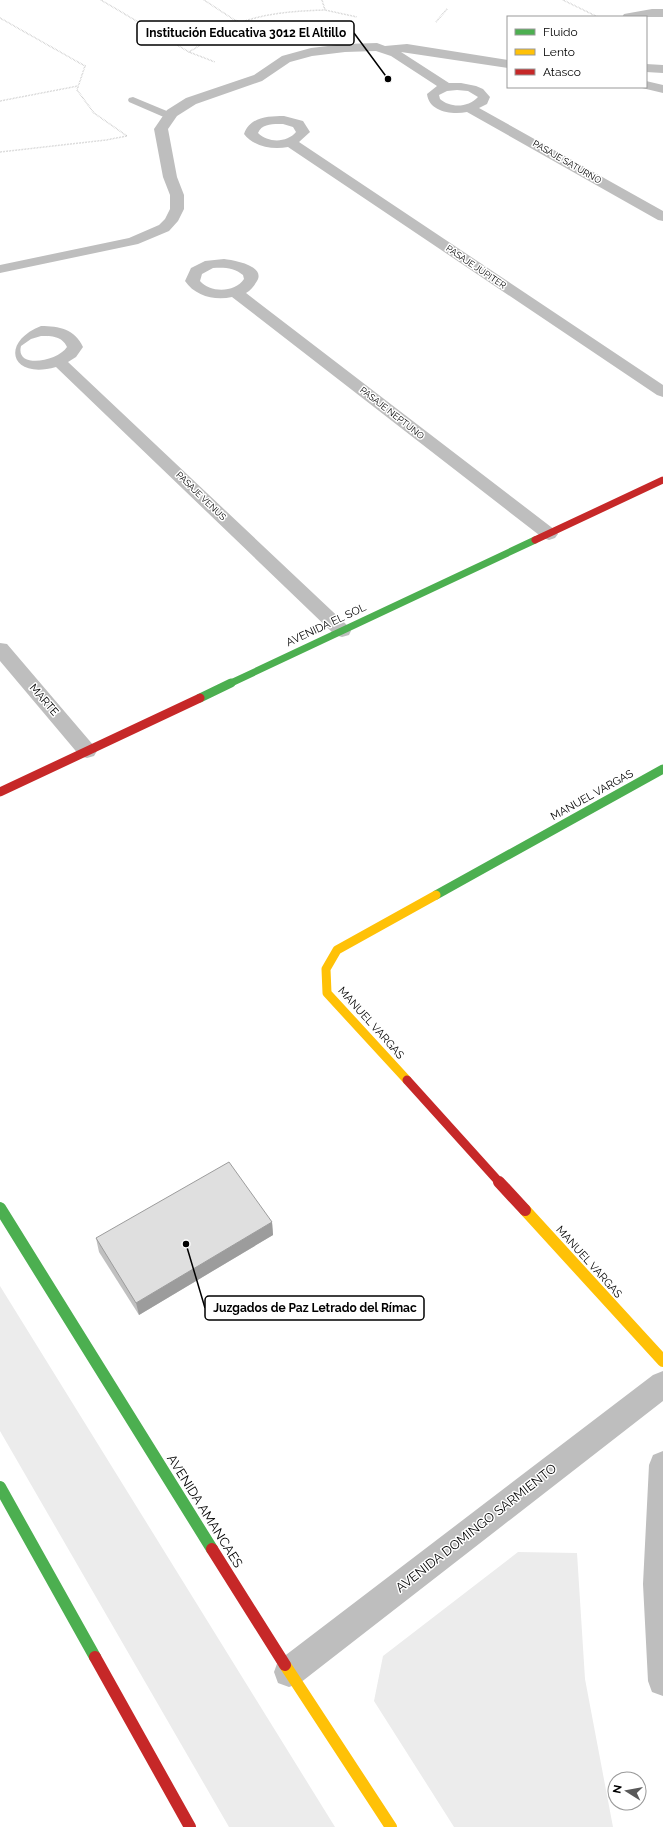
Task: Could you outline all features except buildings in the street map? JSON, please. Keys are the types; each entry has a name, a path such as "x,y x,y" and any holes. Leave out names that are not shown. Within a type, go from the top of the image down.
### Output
{"street":[{"path":"630,16 663,13"},
{"path":"377,47 395,53 447,87"},
{"path":"0,269 133,241 164,228 171,221 177,209 177,195 170,177 161,129 172,113 192,101 258,78 286,59 304,54 345,48 377,47 407,48 507,64"},
{"path":"647,68 663,69"},
{"path":"647,85 663,88"},
{"path":"466,86 481,93 484,97 482,101 470,108 455,109 437,103 434,100 434,94 441,88 447,87 466,86"},
{"name":"PASAJE SATURNO","path":"470,108 663,217"},
{"name":"PASAJE JÚPITER","path":"290,142 663,392"},
{"name":"PASAJE NEPTUNO","path":"235,292 549,534"},
{"name":"PASAJE VENUS","path":"59,362 342,631"},
{"name":"AVENIDA EL SOL","path":"0,792 663,480"},
{"name":"MARTE","path":"0,649 87,751"},
{"name":"MANUEL VARGAS","path":"663,769 337,950 326,969 327,993 663,1360"},
{"name":"AVENIDA AMANCAES","path":"0,1208 289,1672 391,1827"},
{"name":"AVENIDA DOMINGO SARMIENTO","path":"289,1672 663,1384"},
{"path":"663,1465 658,1584 663,1682"},
{"path":"0,1487 190,1827"}],"lane":[{"path":"133,100 170,116"}],"path":[{"path":"101,0 124,15 189,52 258,78"},
{"path":"204,0 240,22 304,54"},
{"path":"563,0 596,16"},
{"path":"189,52 240,22 266,15 296,11 325,10"},
{"path":"0,18 85,66 77,90 94,114 127,136 106,140 0,152"},
{"path":"0,101 78,86"}],"shaded area":[{"path":"0,1286 335,1827 229,1827 0,1431"},
{"path":"518,1552 577,1553 585,1679 607,1795 607,1811 610,1811 613,1827 454,1827 374,1701 383,1656"}],"traffic: fast":[{"path":"200,698 535,540"},
{"path":"436,895 663,769"},
{"path":"0,1208 212,1549"},
{"path":"0,1487 95,1657"}],"traffic: slow":[{"path":"407,1080 327,993 326,969 337,950 436,895"},
{"path":"525,1210 663,1361"},
{"path":"285,1665 391,1827"}],"traffic: jam":[{"path":"535,540 663,480"},
{"path":"0,792 200,698"},
{"path":"407,1080 525,1210"},
{"path":"212,1549 285,1665"},
{"path":"95,1657 190,1827"}],"place":[{"name":"Institución Educativa 3012 El Altillo","path":"388,79"},
{"name":"Juzgados de Paz Letrado del Rímac","path":"186,1244"}]}
